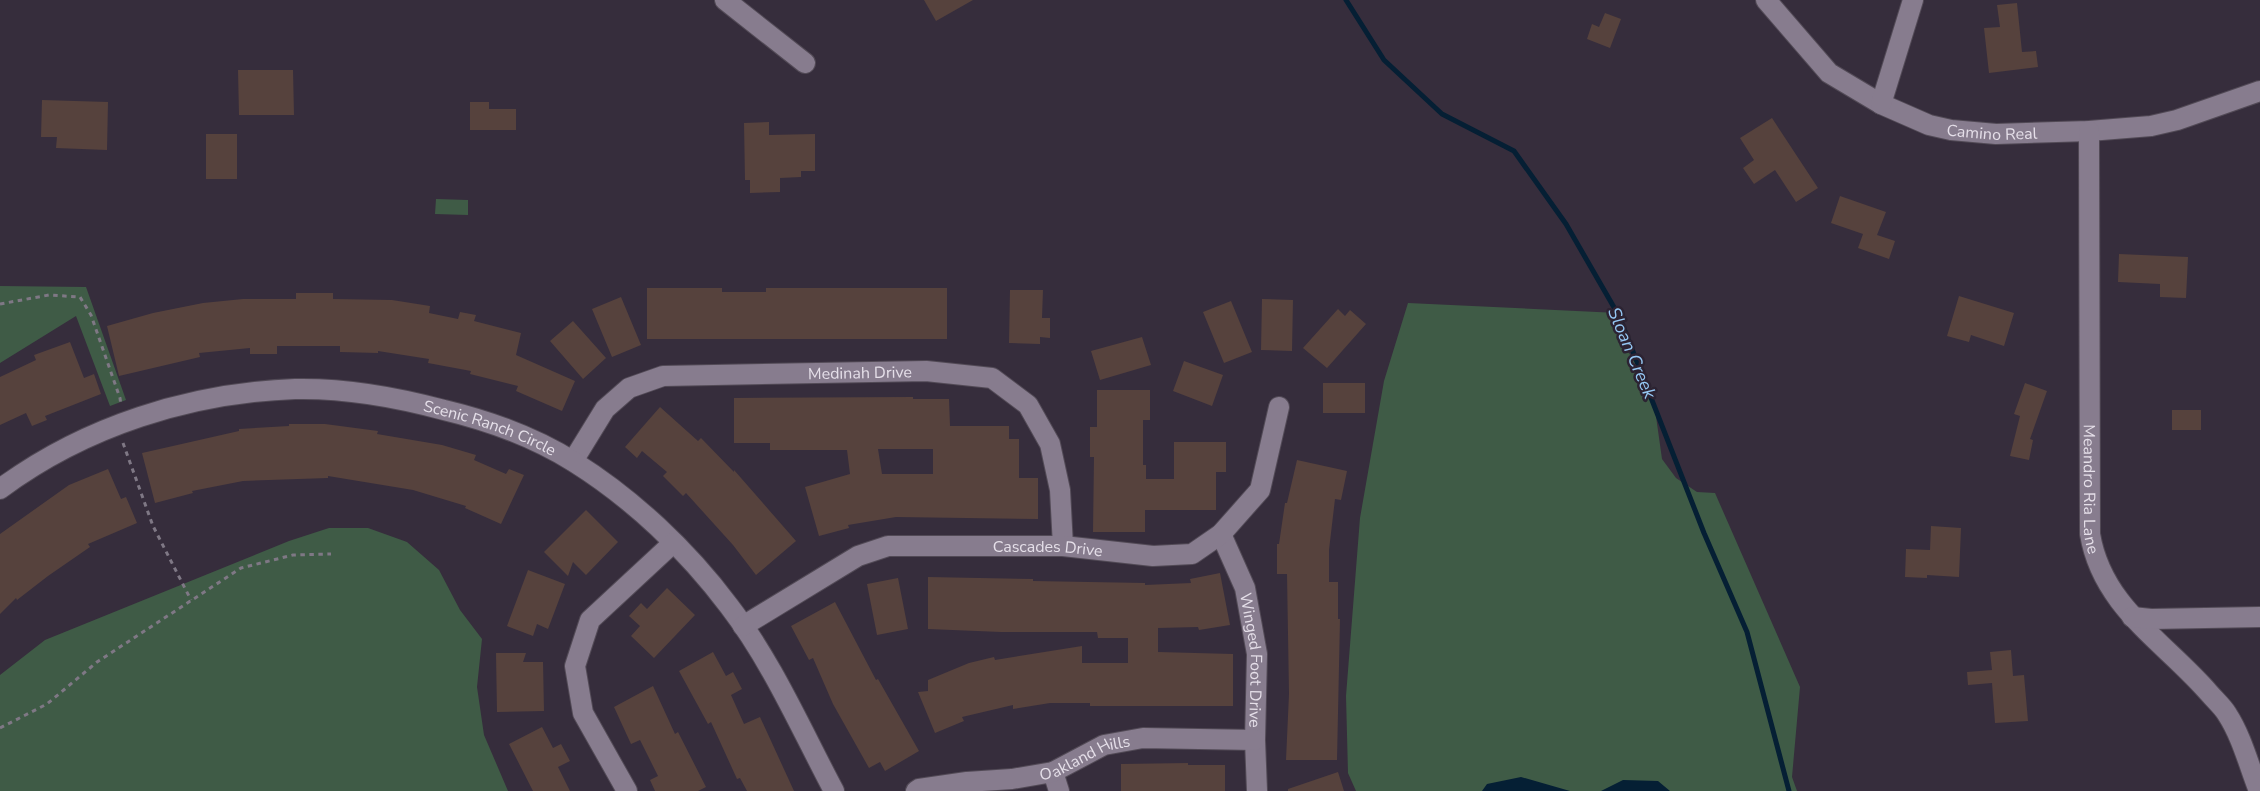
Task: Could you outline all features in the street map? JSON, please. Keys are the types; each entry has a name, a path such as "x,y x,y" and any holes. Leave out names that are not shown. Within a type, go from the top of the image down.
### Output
{"street":[{"path":"725,0 805,63"},
{"name":"Camino Real","path":"1766,0 1829,74 1881,104 1929,124 1951,130 1996,134 2151,126 2177,120 2260,91"},
{"path":"1881,104 1913,0"},
{"name":"Meandro Ria Lane","path":"2089,131 2090,534 2093,549 2100,568 2132,617 2192,672 2227,714 2259,791"},
{"name":"Medinah Drive","path":"573,461 605,410 629,388 663,375 926,370 992,378 1028,405 1050,444 1060,490 1063,546"},
{"name":"Scenic Ranch Circle","path":"0,489 61,450 122,423 205,399 296,389 354,392 384,396 478,418 516,432 573,461 626,498 673,543 711,584 763,656 834,791"},
{"name":"Cascades Drive","path":"743,626 858,556 888,546 1063,546 1153,556 1192,554 1221,534 1260,490 1279,407"},
{"name":"Winged Foot Drive","path":"1221,534 1245,588 1257,654 1255,740 1257,791"},
{"path":"627,791 583,713 575,666 590,620 673,543"},
{"path":"2132,617 2151,620 2260,617"},
{"name":"Oakland Hills","path":"915,791 1053,772 1104,745 1143,738 1255,740"},
{"path":"1053,772 1059,791"}],"path":[{"path":"0,728 47,704 97,662 241,568 293,555 331,554"}],"green space":[{"path":"436,199 468,200 468,215 435,214"},
{"path":"0,286 86,287 126,400 110,406 76,316 0,363"},
{"path":"1408,303 1618,313 1625,347 1652,388 1662,459 1676,478 1697,492 1715,493 1800,687 1792,777 1797,791 1356,791 1348,773 1346,696 1360,518 1384,381"},
{"path":"329,528 368,528 407,542 439,570 460,610 482,639 477,687 484,735 508,791 0,791 0,675 45,640 289,541"}],"water":[{"path":"1521,777 1570,791 1482,791 1487,784"},
{"path":"1623,780 1658,781 1670,791 1601,791"}],"building":[{"path":"924,0 973,0 936,21"},
{"path":"2017,3 2022,52 2036,51 2038,67 1989,73 1984,28 2000,27 1997,5"},
{"path":"1605,13 1621,19 1610,48 1587,39 1592,24 1599,27"},
{"path":"238,70 293,70 294,115 239,115"},
{"path":"42,100 108,102 107,150 56,148 57,137 41,137"},
{"path":"470,102 489,102 489,109 516,109 516,130 470,130"},
{"path":"1772,118 1818,188 1796,202 1775,170 1754,184 1743,168 1754,160 1740,138"},
{"path":"769,122 769,135 815,134 815,171 801,171 801,177 780,178 780,192 750,193 750,180 745,180 744,123"},
{"path":"206,134 237,134 237,179 206,179"},
{"path":"1840,196 1886,212 1877,235 1895,241 1889,259 1858,248 1863,234 1831,223"},
{"path":"2119,254 2188,257 2186,298 2160,297 2160,284 2118,282"},
{"path":"647,288 722,288 722,292 766,292 766,288 947,288 947,339 647,339"},
{"path":"1010,290 1043,290 1042,318 1050,318 1050,338 1040,337 1040,344 1009,343"},
{"path":"296,293 333,293 333,299 392,300 430,306 429,313 458,319 460,312 476,315 474,321 521,333 516,355 575,381 562,411 516,391 518,386 470,374 471,371 428,363 429,359 378,351 378,353 340,352 340,346 277,346 277,354 250,354 250,348 199,353 200,357 119,376 107,326 153,313 203,303 243,299 296,299"},
{"path":"1959,296 2014,313 2004,346 1971,335 1969,342 1947,336"},
{"path":"621,297 641,345 612,357 592,309"},
{"path":"1262,299 1293,300 1292,351 1261,350"},
{"path":"1231,301 1252,352 1224,363 1203,312"},
{"path":"1338,309 1345,316 1350,310 1366,324 1327,368 1303,348"},
{"path":"573,321 606,358 583,379 550,341"},
{"path":"1142,337 1151,365 1100,380 1091,351"},
{"path":"70,342 84,378 94,374 101,394 45,416 47,420 32,426 26,413 0,425 0,377 36,360 34,355"},
{"path":"1184,361 1223,375 1212,406 1173,391"},
{"path":"1323,383 1365,383 1365,413 1323,413"},
{"path":"2025,383 2047,391 2030,439 2033,440 2029,460 2010,456 2020,416 2014,414"},
{"path":"1097,390 1150,390 1150,420 1143,420 1143,465 1146,465 1146,479 1174,479 1174,442 1226,442 1226,472 1216,472 1216,510 1145,510 1145,532 1093,532 1094,457 1090,457 1090,427 1097,427"},
{"path":"913,397 913,399 949,399 950,426 1009,426 1009,439 1019,439 1019,478 1038,478 1038,519 896,517 848,525 849,528 819,536 805,487 850,474 847,450 770,450 770,443 734,443 734,398","holes":["878,449 933,449 933,474 882,474"]},
{"path":"660,407 698,441 701,438 734,472 734,470 796,541 756,575 733,545 686,493 683,496 663,476 667,472 642,451 637,458 625,447"},
{"path":"2172,410 2201,410 2201,430 2172,430"},
{"path":"289,424 325,424 378,431 377,434 442,445 476,455 474,460 506,474 509,469 524,475 501,524 465,508 466,506 413,490 328,476 328,478 243,481 192,491 193,493 155,503 142,453 239,431 239,429 289,426"},
{"path":"1297,460 1347,471 1341,500 1335,499 1329,550 1329,582 1338,582 1338,619 1340,619 1337,760 1286,760 1289,694 1287,574 1277,574 1277,544 1279,544 1285,503 1287,503"},
{"path":"108,469 121,499 126,497 137,523 88,544 90,547 17,600 16,598 0,614 0,534 69,485"},
{"path":"586,510 618,542 586,575 573,562 568,576 544,552"},
{"path":"1931,526 1961,528 1959,577 1927,575 1927,578 1905,577 1906,549 1930,550"},
{"path":"528,570 565,584 548,629 537,624 533,636 507,626"},
{"path":"1220,573 1230,625 1199,630 1198,627 1158,628 1158,652 1233,654 1233,706 1090,706 1090,703 1050,703 1013,709 1013,705 962,717 964,721 935,733 918,692 928,691 928,680 969,663 994,657 995,660 1082,646 1082,663 1128,663 1128,638 1098,638 1097,632 928,629 928,577 1145,583 1145,585 1191,583 1190,579"},
{"path":"898,578 908,629 877,635 867,584"},
{"path":"667,588 695,615 654,658 631,636 640,626 629,616 641,603 647,609"},
{"path":"835,602 876,680 878,679 919,751 885,771 880,762 869,768 833,704 813,658 809,660 791,626"},
{"path":"2011,650 2013,676 2024,675 2028,721 1995,723 1992,683 1968,685 1967,672 1992,670 1990,652"},
{"path":"713,652 726,676 733,672 742,689 731,695 744,724 760,717 794,791 747,791 740,778 737,779 711,722 708,724 679,671"},
{"path":"496,653 526,653 523,662 543,662 544,711 497,712"},
{"path":"653,686 675,734 678,732 706,787 698,791 655,791 650,780 658,776 640,740 631,744 614,707"},
{"path":"542,727 553,748 561,744 570,761 558,767 570,791 533,791 509,744"},
{"path":"1188,763 1188,765 1225,765 1225,791 1121,791 1121,764"},
{"path":"1338,772 1344,791 1288,791 1288,789"}],"waterway":[{"name":"Sloan Creek","path":"1346,0 1384,60 1442,114 1514,151 1566,224 1619,316 1704,533 1747,632 1789,791"}]}
